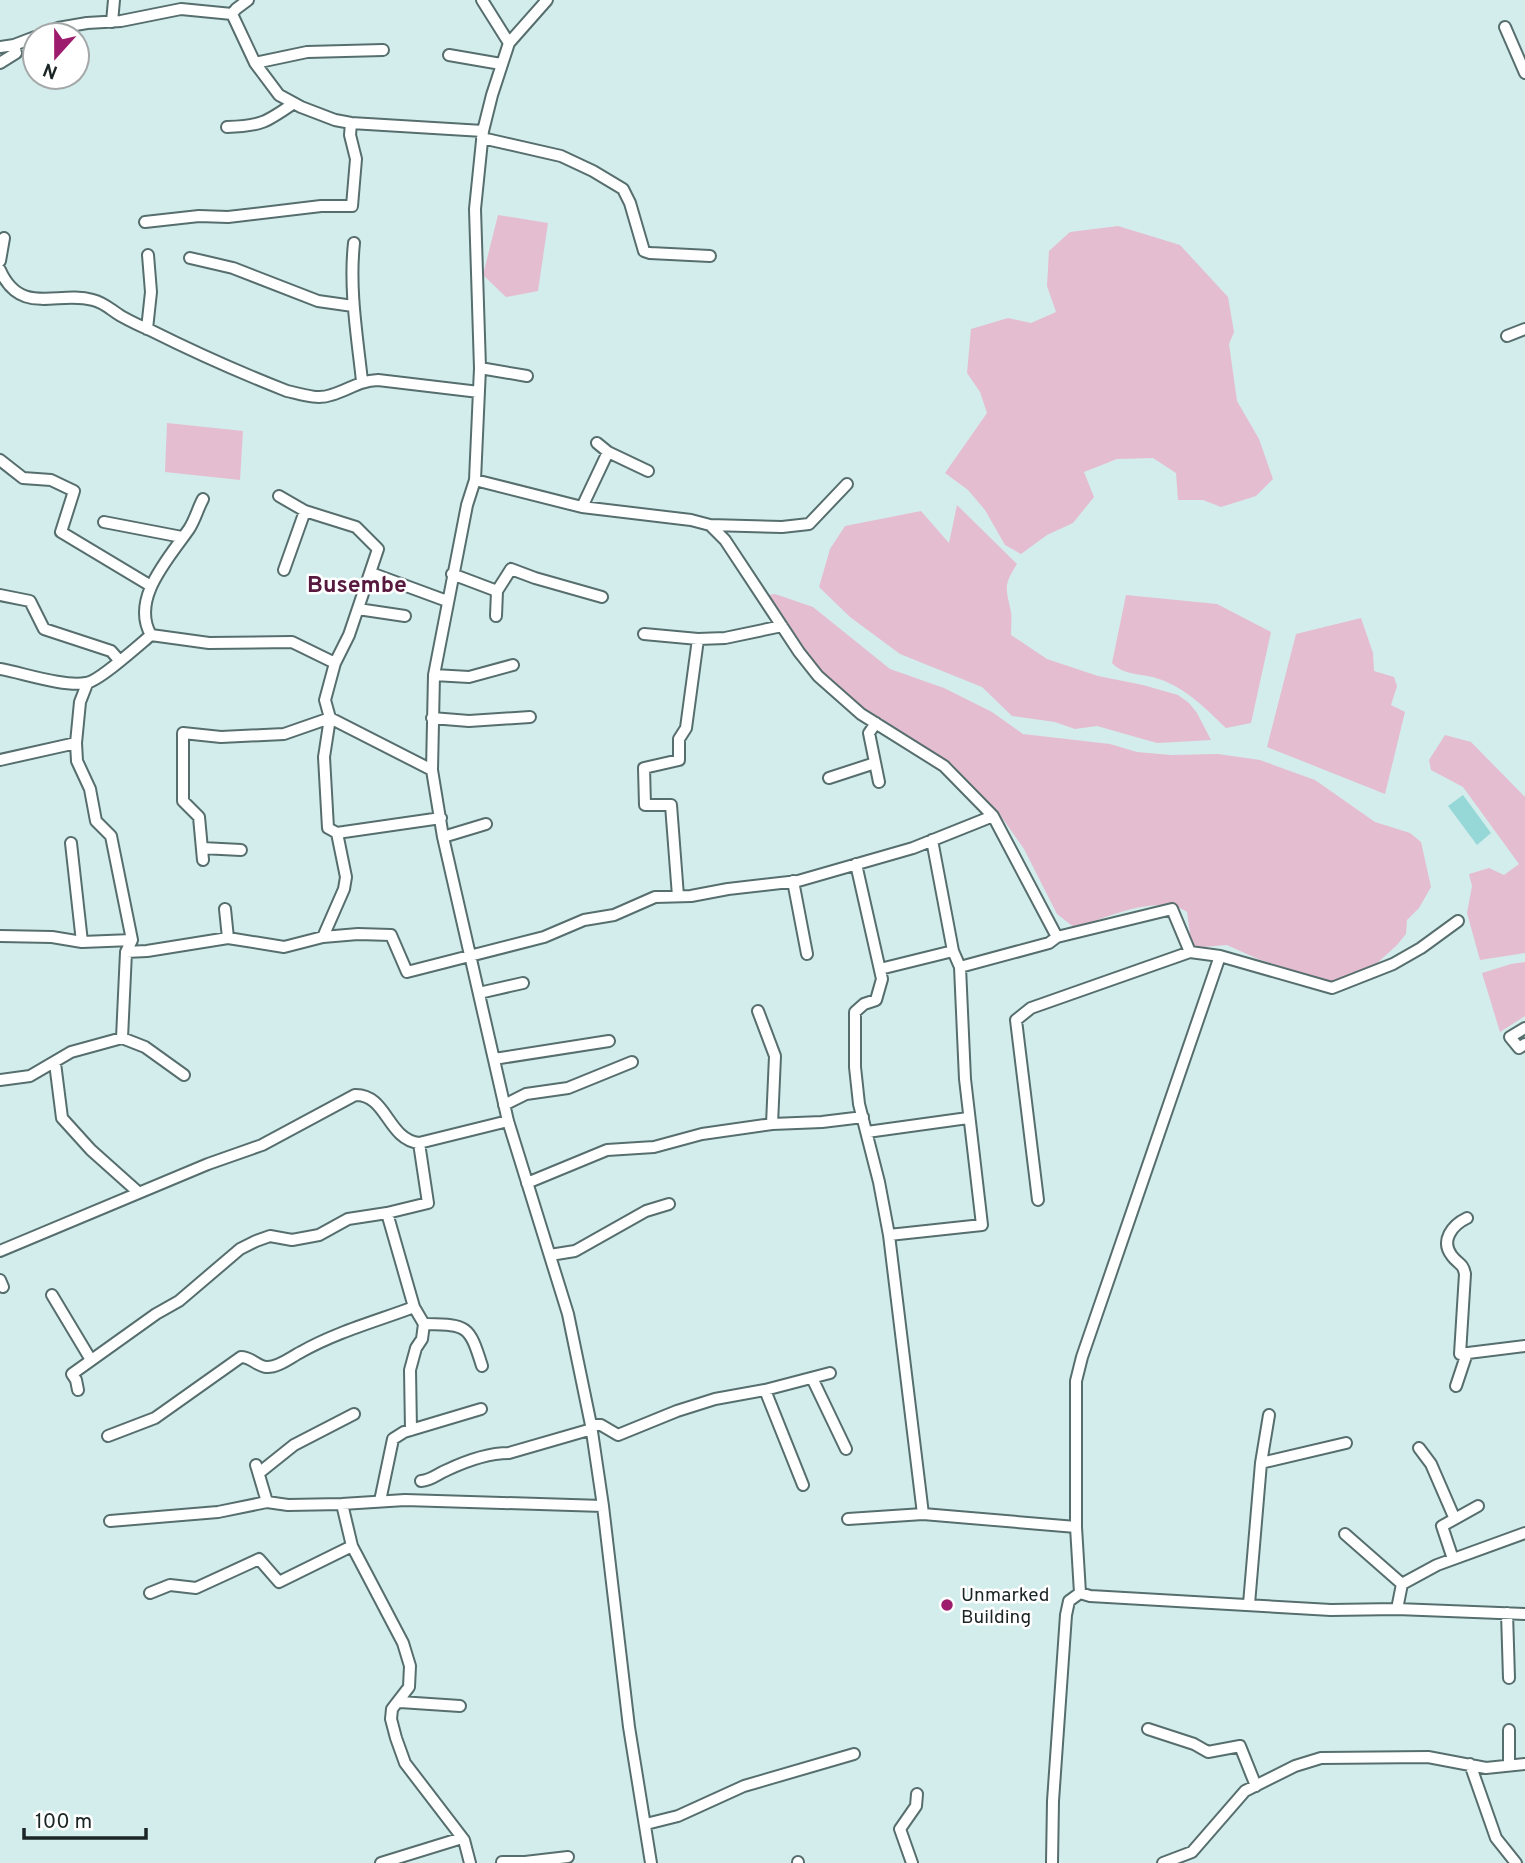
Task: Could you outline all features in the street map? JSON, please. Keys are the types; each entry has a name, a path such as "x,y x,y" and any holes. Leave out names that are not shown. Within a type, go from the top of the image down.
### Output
{"street":[{"path":"112,22 114,0"},
{"path":"232,14 248,0"},
{"path":"482,0 509,43"},
{"path":"547,0 509,43 483,134 475,209 480,368 475,480 452,574 434,675 432,770 443,837 508,1121 568,1314 592,1427 627,1714 651,1863"},
{"path":"91,23 112,22 181,9 232,14"},
{"path":"232,14 255,62 279,95 335,120 483,134 561,156 623,189 630,203 644,251 710,256"},
{"path":"1505,27 1525,73"},
{"path":"0,47 21,42"},
{"path":"0,63 16,53 14,45"},
{"path":"255,62 307,52 383,50"},
{"path":"449,55 501,64"},
{"path":"227,127 254,127 295,103"},
{"path":"145,222 198,216 228,217 321,206 352,206 356,159 350,135 351,123"},
{"path":"0,261 4,238"},
{"path":"354,243 353,306 362,381"},
{"path":"147,329 151,292 148,256"},
{"path":"190,258 233,268 318,301 353,306"},
{"path":"0,270 6,283 27,298 94,300 147,329 287,391 311,397 329,396 362,381 378,380 479,392"},
{"path":"1507,336 1525,329"},
{"path":"480,368 527,376"},
{"path":"597,443 608,452 648,471"},
{"path":"582,507 608,452"},
{"path":"0,460 23,478 51,480 74,491 61,532 151,586"},
{"path":"475,480 582,507 691,520 710,525 782,527 809,524 847,484"},
{"path":"279,496 305,511 356,527 378,549 349,635 335,663 325,700 330,719 324,757 328,828 337,833 441,818"},
{"path":"202,499 190,527 151,586 145,603 144,623 151,635 209,643 292,642 335,663"},
{"path":"284,570 305,511"},
{"path":"104,522 182,537"},
{"path":"710,525 725,540 818,676 861,713 944,766 993,816 1057,937"},
{"path":"496,616 497,591 511,569 602,597"},
{"path":"370,573 447,601"},
{"path":"452,574 497,591"},
{"path":"0,595 30,601 44,629 111,651 119,660"},
{"path":"358,609 405,616"},
{"path":"644,634 698,639 724,638 782,626"},
{"path":"122,1038 126,952 132,940 111,836 96,821 90,789 77,761 76,743 80,702 87,684 151,635"},
{"path":"678,896 671,805 645,805 644,768 680,760 679,738 686,728 698,639"},
{"path":"434,675 469,677 513,665"},
{"path":"0,669 87,684"},
{"path":"432,718 469,721 530,717"},
{"path":"241,850 202,854 199,817 183,801 183,733 221,737 284,734 330,719 432,770"},
{"path":"876,723 869,733 879,782"},
{"path":"0,760 76,743"},
{"path":"828,778 875,762"},
{"path":"126,952 228,938 284,947 323,937 391,935 407,972 544,937 584,920 614,915 656,897 798,881 933,840 993,816"},
{"path":"443,837 486,824"},
{"path":"323,937 344,890 346,877 337,833"},
{"path":"889,1235 982,1225 968,1118 960,967 953,951 933,840"},
{"path":"71,843 82,942"},
{"path":"856,864 882,979 876,1000 864,1004 855,1012 855,1067 859,1104 889,1235 923,1514"},
{"path":"793,881 807,954"},
{"path":"225,909 228,938"},
{"path":"960,967 1049,943 1057,937 1172,909 1190,952"},
{"path":"1038,1200 1016,1020 1031,1008 1190,952 1220,956 1332,988 1393,964 1421,948 1458,921"},
{"path":"0,937 52,937 82,942 132,940"},
{"path":"880,969 953,951"},
{"path":"1080,1593 1076,1527 1076,1381 1220,956"},
{"path":"479,993 523,982"},
{"path":"758,1012 775,1056 772,1124"},
{"path":"1525,1028 1510,1037 1518,1048 1525,1044"},
{"path":"0,1080 30,1076 71,1052 122,1038 145,1047 184,1075"},
{"path":"494,1059 609,1041"},
{"path":"505,1105 526,1094 568,1088 632,1062"},
{"path":"55,1063 62,1118 91,1150 138,1192"},
{"path":"0,1251 138,1192 262,1145 355,1095 370,1097 396,1131 405,1139 419,1143 508,1121"},
{"path":"527,1183 607,1150 654,1147 702,1134 772,1124 822,1122 863,1116"},
{"path":"867,1132 968,1118"},
{"path":"78,1390 72,1374 156,1314 179,1301 240,1249 270,1236 292,1240 319,1234 348,1219 428,1203 419,1143"},
{"path":"550,1255 575,1251 646,1212 669,1204"},
{"path":"387,1213 414,1307 424,1324 422,1339 416,1348 410,1370 411,1430"},
{"path":"1467,1219 1459,1222 1448,1233 1447,1244 1451,1255 1463,1265 1465,1274 1460,1354 1525,1346"},
{"path":"52,1295 91,1360"},
{"path":"108,1436 155,1418 241,1357 251,1358 268,1367 285,1362 320,1342 414,1307"},
{"path":"424,1324 456,1325 467,1330 482,1366"},
{"path":"1456,1386 1467,1353"},
{"path":"421,1481 433,1479 448,1469 487,1455 509,1453 592,1427 601,1425 618,1435 715,1399 765,1390 830,1373"},
{"path":"812,1378 846,1449"},
{"path":"765,1390 803,1485"},
{"path":"380,1501 393,1439 411,1430 481,1409"},
{"path":"267,1502 257,1469 294,1445 354,1415"},
{"path":"1249,1604 1261,1463 1269,1415"},
{"path":"1261,1463 1346,1443"},
{"path":"1419,1448 1431,1464 1454,1517"},
{"path":"110,1521 218,1512 267,1502 288,1505 380,1501 603,1506"},
{"path":"342,1504 352,1546 403,1643 410,1666 409,1687 392,1709 391,1719 405,1763 462,1838 470,1863"},
{"path":"1453,1559 1442,1526 1478,1506"},
{"path":"848,1519 923,1514 1076,1527"},
{"path":"1402,1584 1453,1559 1525,1533"},
{"path":"1345,1534 1402,1584"},
{"path":"150,1593 170,1585 196,1588 259,1559 279,1582 352,1546"},
{"path":"1397,1609 1402,1584"},
{"path":"1080,1593 1090,1596 1353,1611 1397,1609 1525,1614"},
{"path":"1052,1863 1053,1801 1066,1615 1069,1601 1080,1593"},
{"path":"1507,1613 1509,1678"},
{"path":"400,1702 460,1706"},
{"path":"1148,1729 1208,1752 1240,1746 1256,1786"},
{"path":"1509,1730 1509,1765"},
{"path":"646,1824 678,1816 744,1786 854,1754"},
{"path":"1163,1863 1192,1852 1245,1791 1295,1766 1321,1758 1428,1757 1486,1768 1525,1764"},
{"path":"1469,1764 1496,1838 1516,1863"},
{"path":"912,1863 900,1829 916,1806 917,1794"},
{"path":"381,1863 462,1838"},
{"path":"502,1862 534,1862 568,1857"}],"shaded area":[{"path":"498,215 548,223 538,291 506,297 483,275"},
{"path":"1118,226 1180,245 1228,297 1234,332 1229,344 1237,401 1259,439 1273,479 1256,496 1221,507 1203,500 1178,500 1176,473 1153,458 1117,459 1084,472 1094,497 1073,523 1047,535 1021,554 1005,545 985,510 968,490 945,473 987,413 980,392 967,373 971,329 1008,318 1031,323 1056,312 1047,286 1049,251 1070,232"},
{"path":"167,423 243,431 240,480 165,472"},
{"path":"957,505 1017,564 1009,577 1007,587 1011,635 1047,659 1098,676 1178,695 1197,713 1211,740 1157,743 1097,726 1075,729 1055,722 1012,716 982,687 900,654 850,617 819,587 830,549 845,526 921,511 949,543"},
{"path":"775,594 813,607 890,669 944,688 992,712 1023,734 1110,744 1137,752 1171,755 1218,754 1260,760 1315,780 1375,822 1410,833 1421,842 1431,887 1419,908 1407,920 1406,934 1375,965 1352,977 1326,982 1258,959 1227,945 1192,948 1187,912 1175,907 1162,905 1132,909 1075,928 1057,914 1024,849 998,812 942,764 898,739 814,672 758,597"},
{"path":"1126,595 1217,604 1271,632 1251,723 1226,728 1178,688 1159,679 1122,670 1112,663"},
{"path":"1361,618 1373,653 1374,671 1394,677 1397,686 1391,705 1405,712 1385,794 1267,747 1296,634"},
{"path":"1445,735 1471,742 1525,797 1525,953 1480,960 1467,913 1472,886 1469,874 1489,868 1504,875 1519,864 1463,787 1431,770 1429,760"},
{"path":"1525,962 1525,1016 1500,1032 1482,973"}],"water":[{"path":"1463,795 1491,833 1477,845 1448,806"}],"place":[{"name":"Unmarked Building","path":"947,1605"}],"district":[{"name":"Busembe","path":"357,584"}]}
